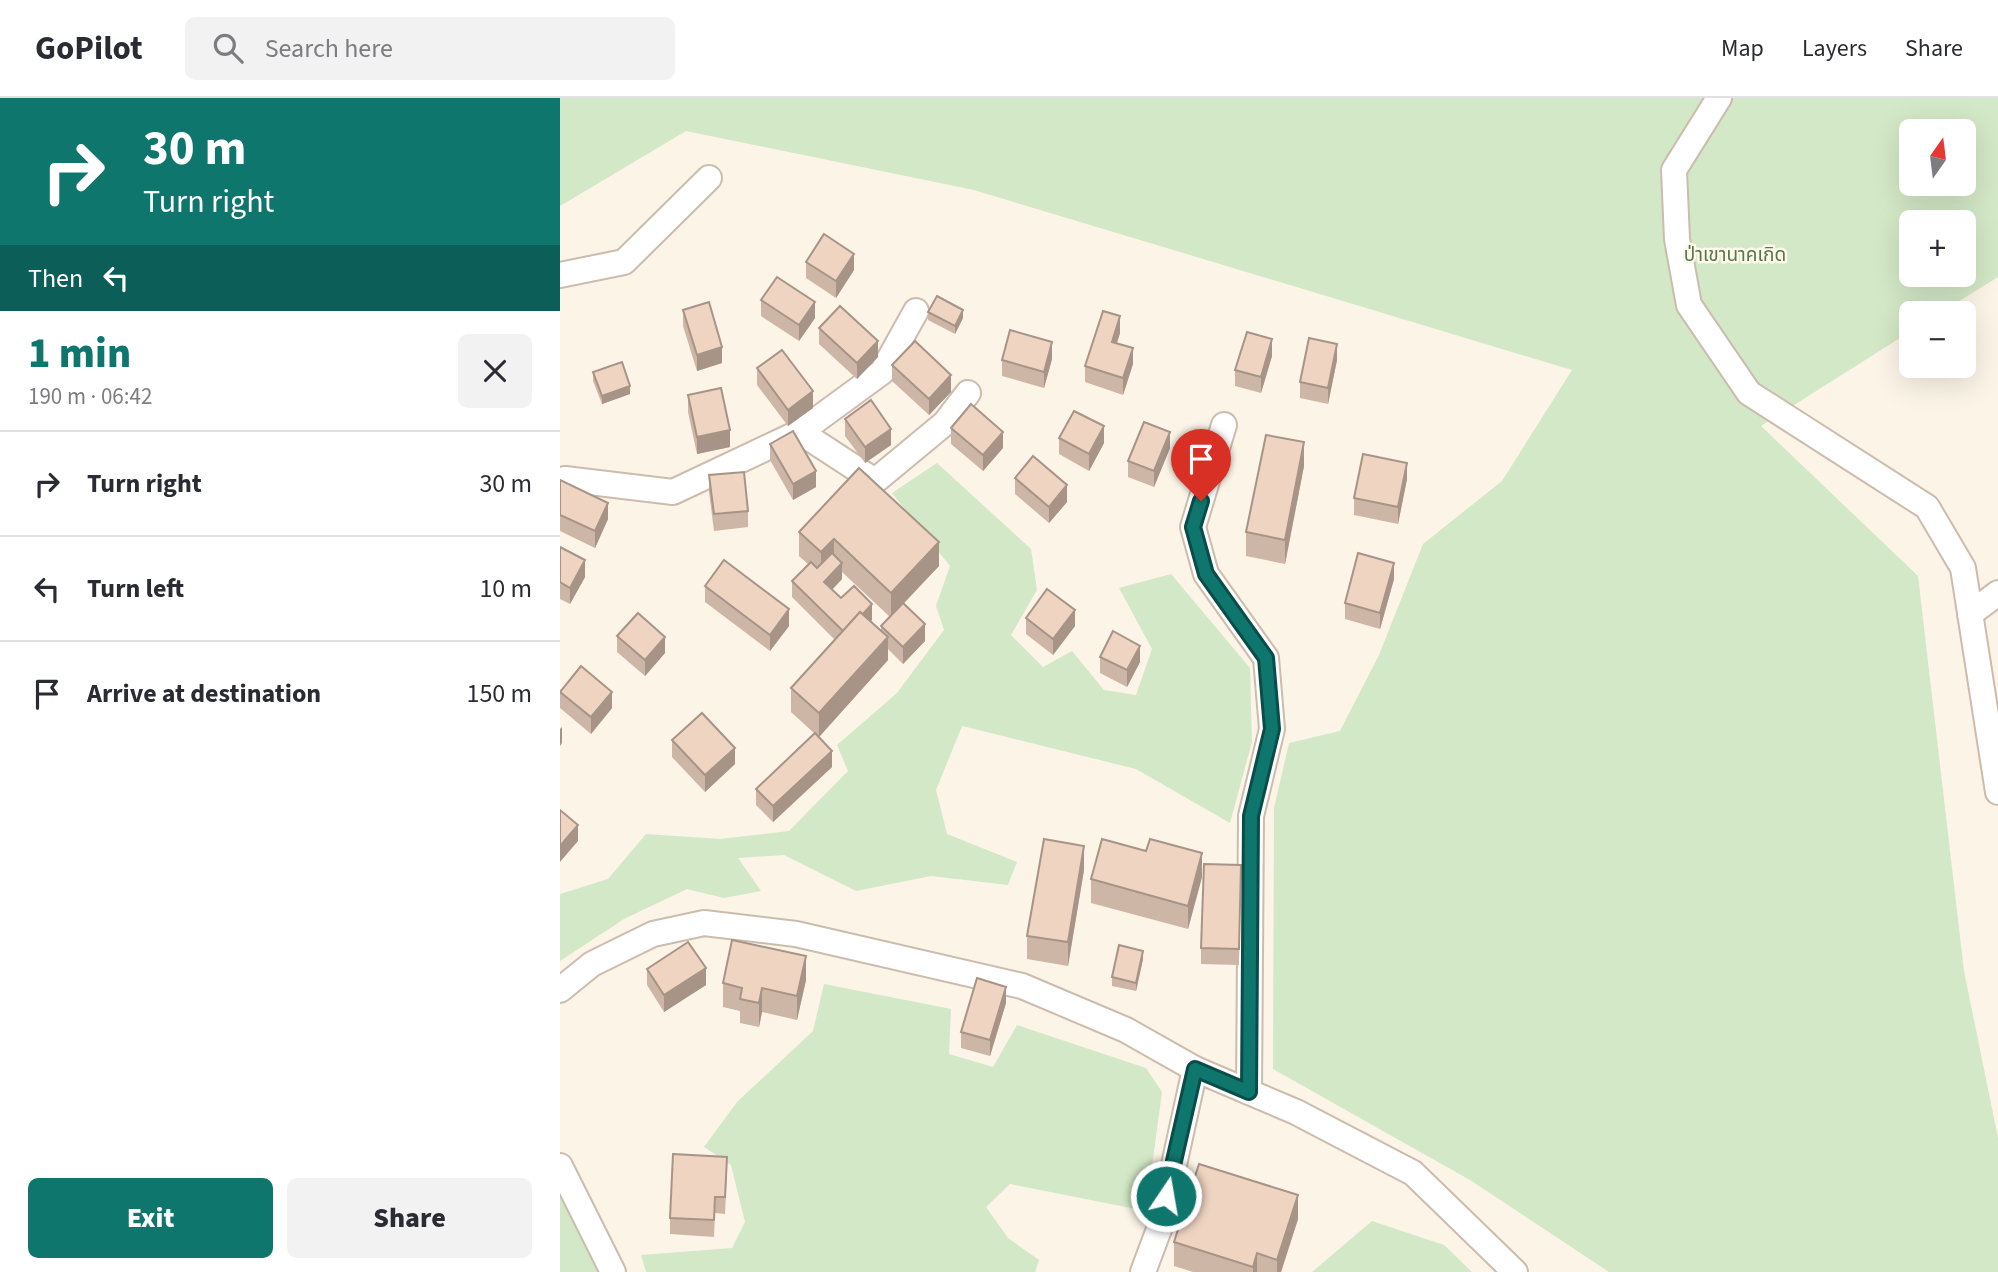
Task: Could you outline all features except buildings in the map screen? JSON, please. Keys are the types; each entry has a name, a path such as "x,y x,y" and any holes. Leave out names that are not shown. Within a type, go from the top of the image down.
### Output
{"street":[{"path":"1719,98 1674,170 1677,239 1689,305 1749,393 1927,507 1963,568 1998,792"},
{"path":"560,275 624,262 709,178"},
{"path":"560,487 565,479 673,492 800,432 883,373 916,311"},
{"path":"800,432 875,481 944,423 968,393"},
{"path":"1224,425 1193,527 1206,574 1266,658 1272,729 1251,816 1249,1092"},
{"path":"1970,614 1998,593"},
{"path":"560,990 592,964 653,934 704,923 796,933 1023,986 1126,1030 1195,1069 1296,1112 1413,1173 1515,1272"},
{"path":"1143,1272 1161,1224 1195,1069"},
{"path":"560,1166 614,1272"}],"green space":[{"name":"ป่าเขานาคเกิด","path":"560,98 1998,98 1998,277 1959,301 1899,301 1899,339 1761,426 1918,576 1964,971 1998,1138 1998,1272 1609,1272 1470,1180 1273,1069 1274,808 1289,743 1340,731 1379,655 1423,544 1502,481 1572,370 974,190 686,131 560,206"},
{"path":"937,463 1031,549 1037,590 1011,635 1043,667 1072,651 1104,690 1136,695 1152,649 1119,588 1171,574 1250,668 1252,742 1230,823 1136,769 962,726 936,790 947,834 1017,862 1008,885 931,876 856,891 784,855 738,858 761,891 724,898 687,889 624,919 560,961 560,894 608,879 646,834 720,839 789,831 848,771 837,745 897,693 944,630 936,606 950,566 892,493"},
{"path":"824,984 951,1009 949,1054 993,1067 1017,1025 1146,1068 1162,1092 1146,1211 1010,1184 986,1207 1008,1238 1039,1260 1035,1272 646,1272 641,1255 732,1248 745,1222 731,1165 704,1147 737,1102 813,1031"},
{"path":"560,1168 567,1177 599,1272 560,1272"},
{"path":"1372,1221 1444,1245 1472,1272 1312,1272"}],"route":[{"path":"1166,1196 1195,1069 1249,1092 1251,816 1272,729 1266,658 1206,574 1193,527 1201,501"}]}
